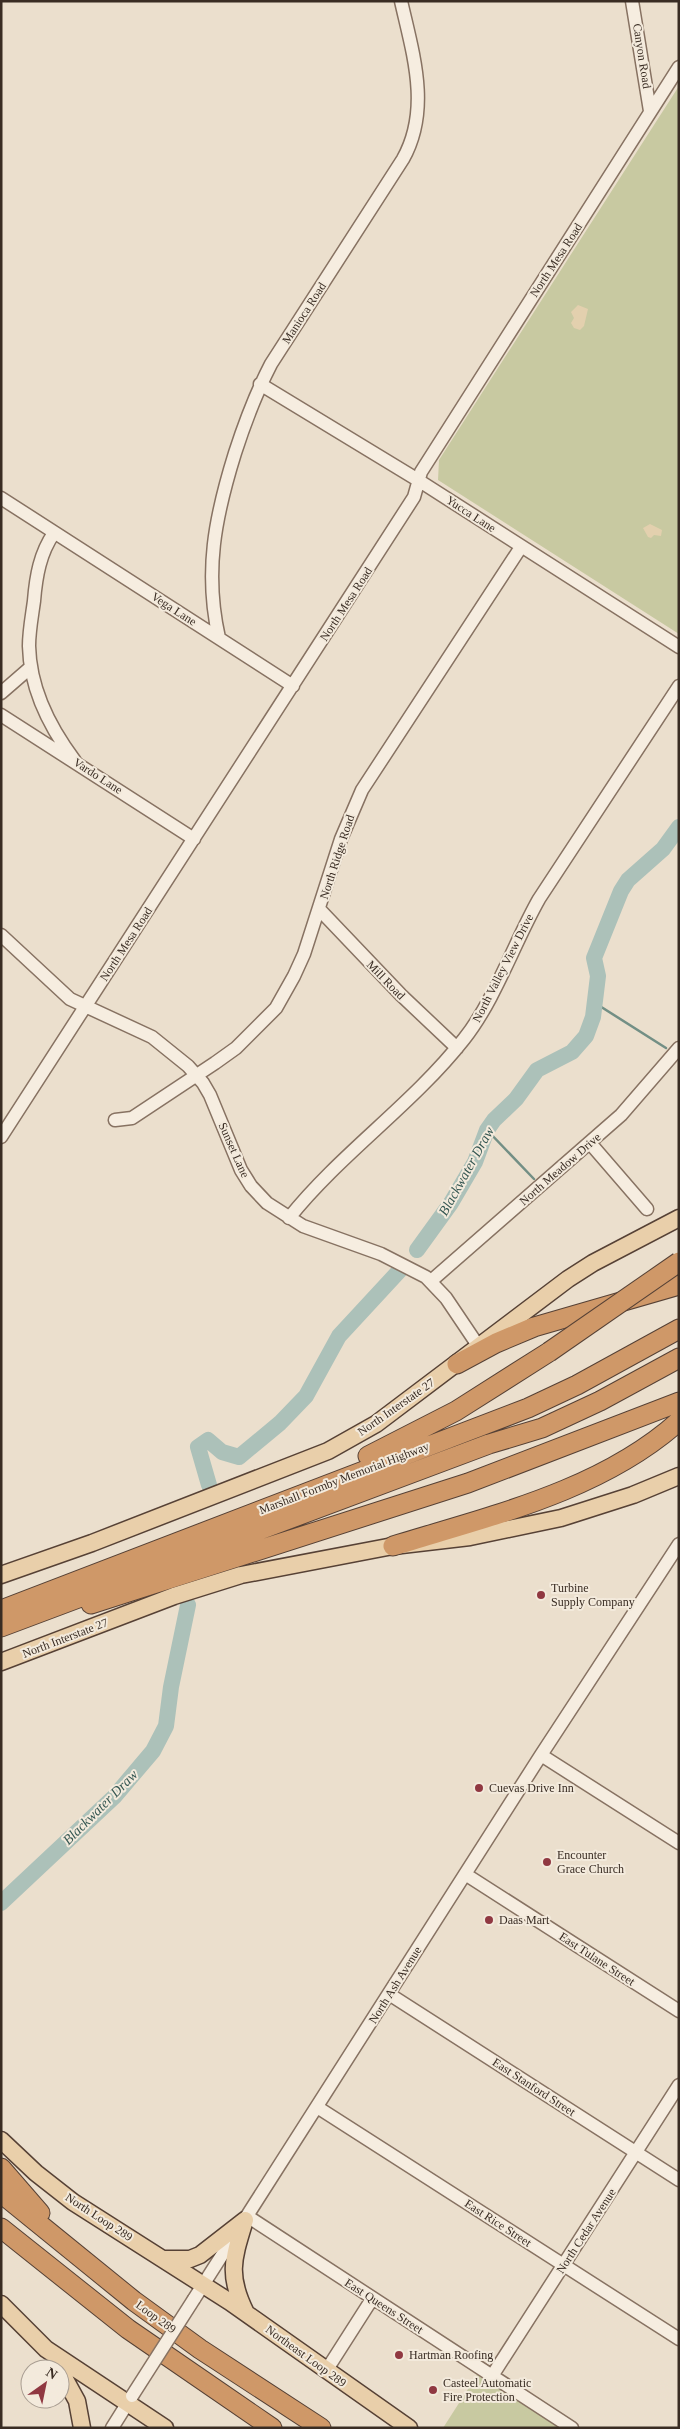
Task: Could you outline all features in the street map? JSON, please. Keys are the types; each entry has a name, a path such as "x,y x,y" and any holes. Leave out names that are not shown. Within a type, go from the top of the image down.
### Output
{"highway":[{"path":"219,1526 420,1431 494,1388 679,1262"},
{"path":"456,1364 496,1343 534,1327 679,1285"},
{"name":"Marshall Formby Memorial Highway","path":"1,1610 528,1408 578,1385 679,1329"},
{"name":"Marshall Formby Memorial Highway","path":"1,1627 489,1444 542,1428 600,1401 679,1358"},
{"path":"1,1631 132,1592 418,1500 679,1402"},
{"path":"393,1546 566,1489 636,1454 679,1421"},
{"path":"1,2168 37,2211 134,2301"},
{"name":"Loop 289","path":"1,2193 134,2301 200,2349 321,2428"},
{"name":"Loop 289","path":"1,2228 84,2296 128,2329 272,2428"},
{"path":"1,2240 33,2265 84,2296"}],"main road":[{"name":"North Interstate 27","path":"1,1574 92,1544 328,1451 376,1424 593,1263 679,1218"},
{"name":"North Interstate 27","path":"1,1662 198,1588 241,1575 393,1546 470,1537 561,1518 676,1479"},
{"name":"North Loop 289","path":"1,2140 36,2173 73,2202 203,2285"},
{"path":"163,2259 190,2260 200,2255 246,2218"},
{"path":"246,2218 233,2270 233,2283 246,2314"},
{"name":"Northeast Loop 289","path":"203,2285 409,2428"},
{"path":"1,2304 46,2349 53,2359"},
{"path":"46,2349 130,2400 165,2428"},
{"path":"70,2388 77,2401 82,2428"}],"street":[{"name":"Manioca Road","path":"219,638 211,585 214,533 230,469 247,417 260,384 403,159 412,140 418,116 418,84 400,1"},
{"name":"Canyon Road","path":"632,1 650,111"},
{"name":"North Mesa Road","path":"1,1136 414,497 421,472 679,67"},
{"name":"Yucca Lane","path":"260,384 418,480 679,647"},
{"name":"Vega Lane","path":"1,498 293,686"},
{"path":"54,532 44,547 36,576 29,644 32,667 45,713 57,736 75,761"},
{"name":"North Ridge Road","path":"115,1120 132,1118 236,1048 276,1008 294,976 319,910 341,839 362,790 521,547"},
{"path":"1,693 32,667"},
{"name":"North Valley View Drive","path":"289,1218 309,1194 457,1048 474,1026 539,899 679,686"},
{"name":"Vardo Lane","path":"1,714 194,839"},
{"name":"Mill Road","path":"319,910 401,996 457,1048"},
{"name":"Sunset Lane","path":"1,935 60,992 85,1007 152,1037 196,1074 210,1095 241,1170 251,1186 267,1203 313,1231 381,1254 431,1281 446,1298 479,1347"},
{"name":"North Meadow Drive","path":"431,1281 622,1115 678,1049"},
{"path":"590,1143 647,1209"},
{"name":"North Ash Avenue","path":"112,2428 541,1755 679,1544"},
{"path":"541,1755 679,1843"},
{"name":"East Tulane Street","path":"465,1874 679,2011"},
{"name":"East Stanford Street","path":"389,1994 679,2180"},
{"name":"North Cedar Avenue","path":"492,2376 679,2085"},
{"name":"East Rice Street","path":"317,2107 679,2339"},
{"name":"East Queens Street","path":"246,2218 572,2428"},
{"path":"326,2371 372,2299"}],"green space":[{"path":"679,86 679,634 438,480 439,460"},
{"path":"477,2375 560,2428 443,2428"}],"sand":[{"path":"578,305 588,309 584,326 580,330 574,328 571,323 574,318 571,312"},
{"path":"650,524 662,530 661,536 654,535 651,538 648,537 643,528"}],"waterway":[{"name":"Blackwater Draw","path":"417,1250 451,1203 475,1162 487,1130 494,1120 516,1099 537,1070 572,1052 586,1036 593,1017 598,976 594,958 621,891 628,880 663,849 679,827"},
{"path":"595,1003 666,1048"},
{"path":"487,1130 534,1179"},
{"name":"Blackwater Draw","path":"209,1485 198,1447 208,1440 222,1452 239,1457 280,1423 306,1396 339,1336 400,1270"},
{"name":"Blackwater Draw","path":"1,1903 114,1797 153,1751 166,1726 171,1687 188,1605"}],"place":[{"name":"Turbine Supply Company","path":"541,1595"},
{"name":"Cuevas Drive Inn","path":"479,1788"},
{"name":"Encounter Grace Church","path":"547,1862"},
{"name":"Daas Mart","path":"489,1920"},
{"name":"Hartman Roofing","path":"399,2355"},
{"name":"Casteel Automatic Fire Protection","path":"433,2390"}]}
